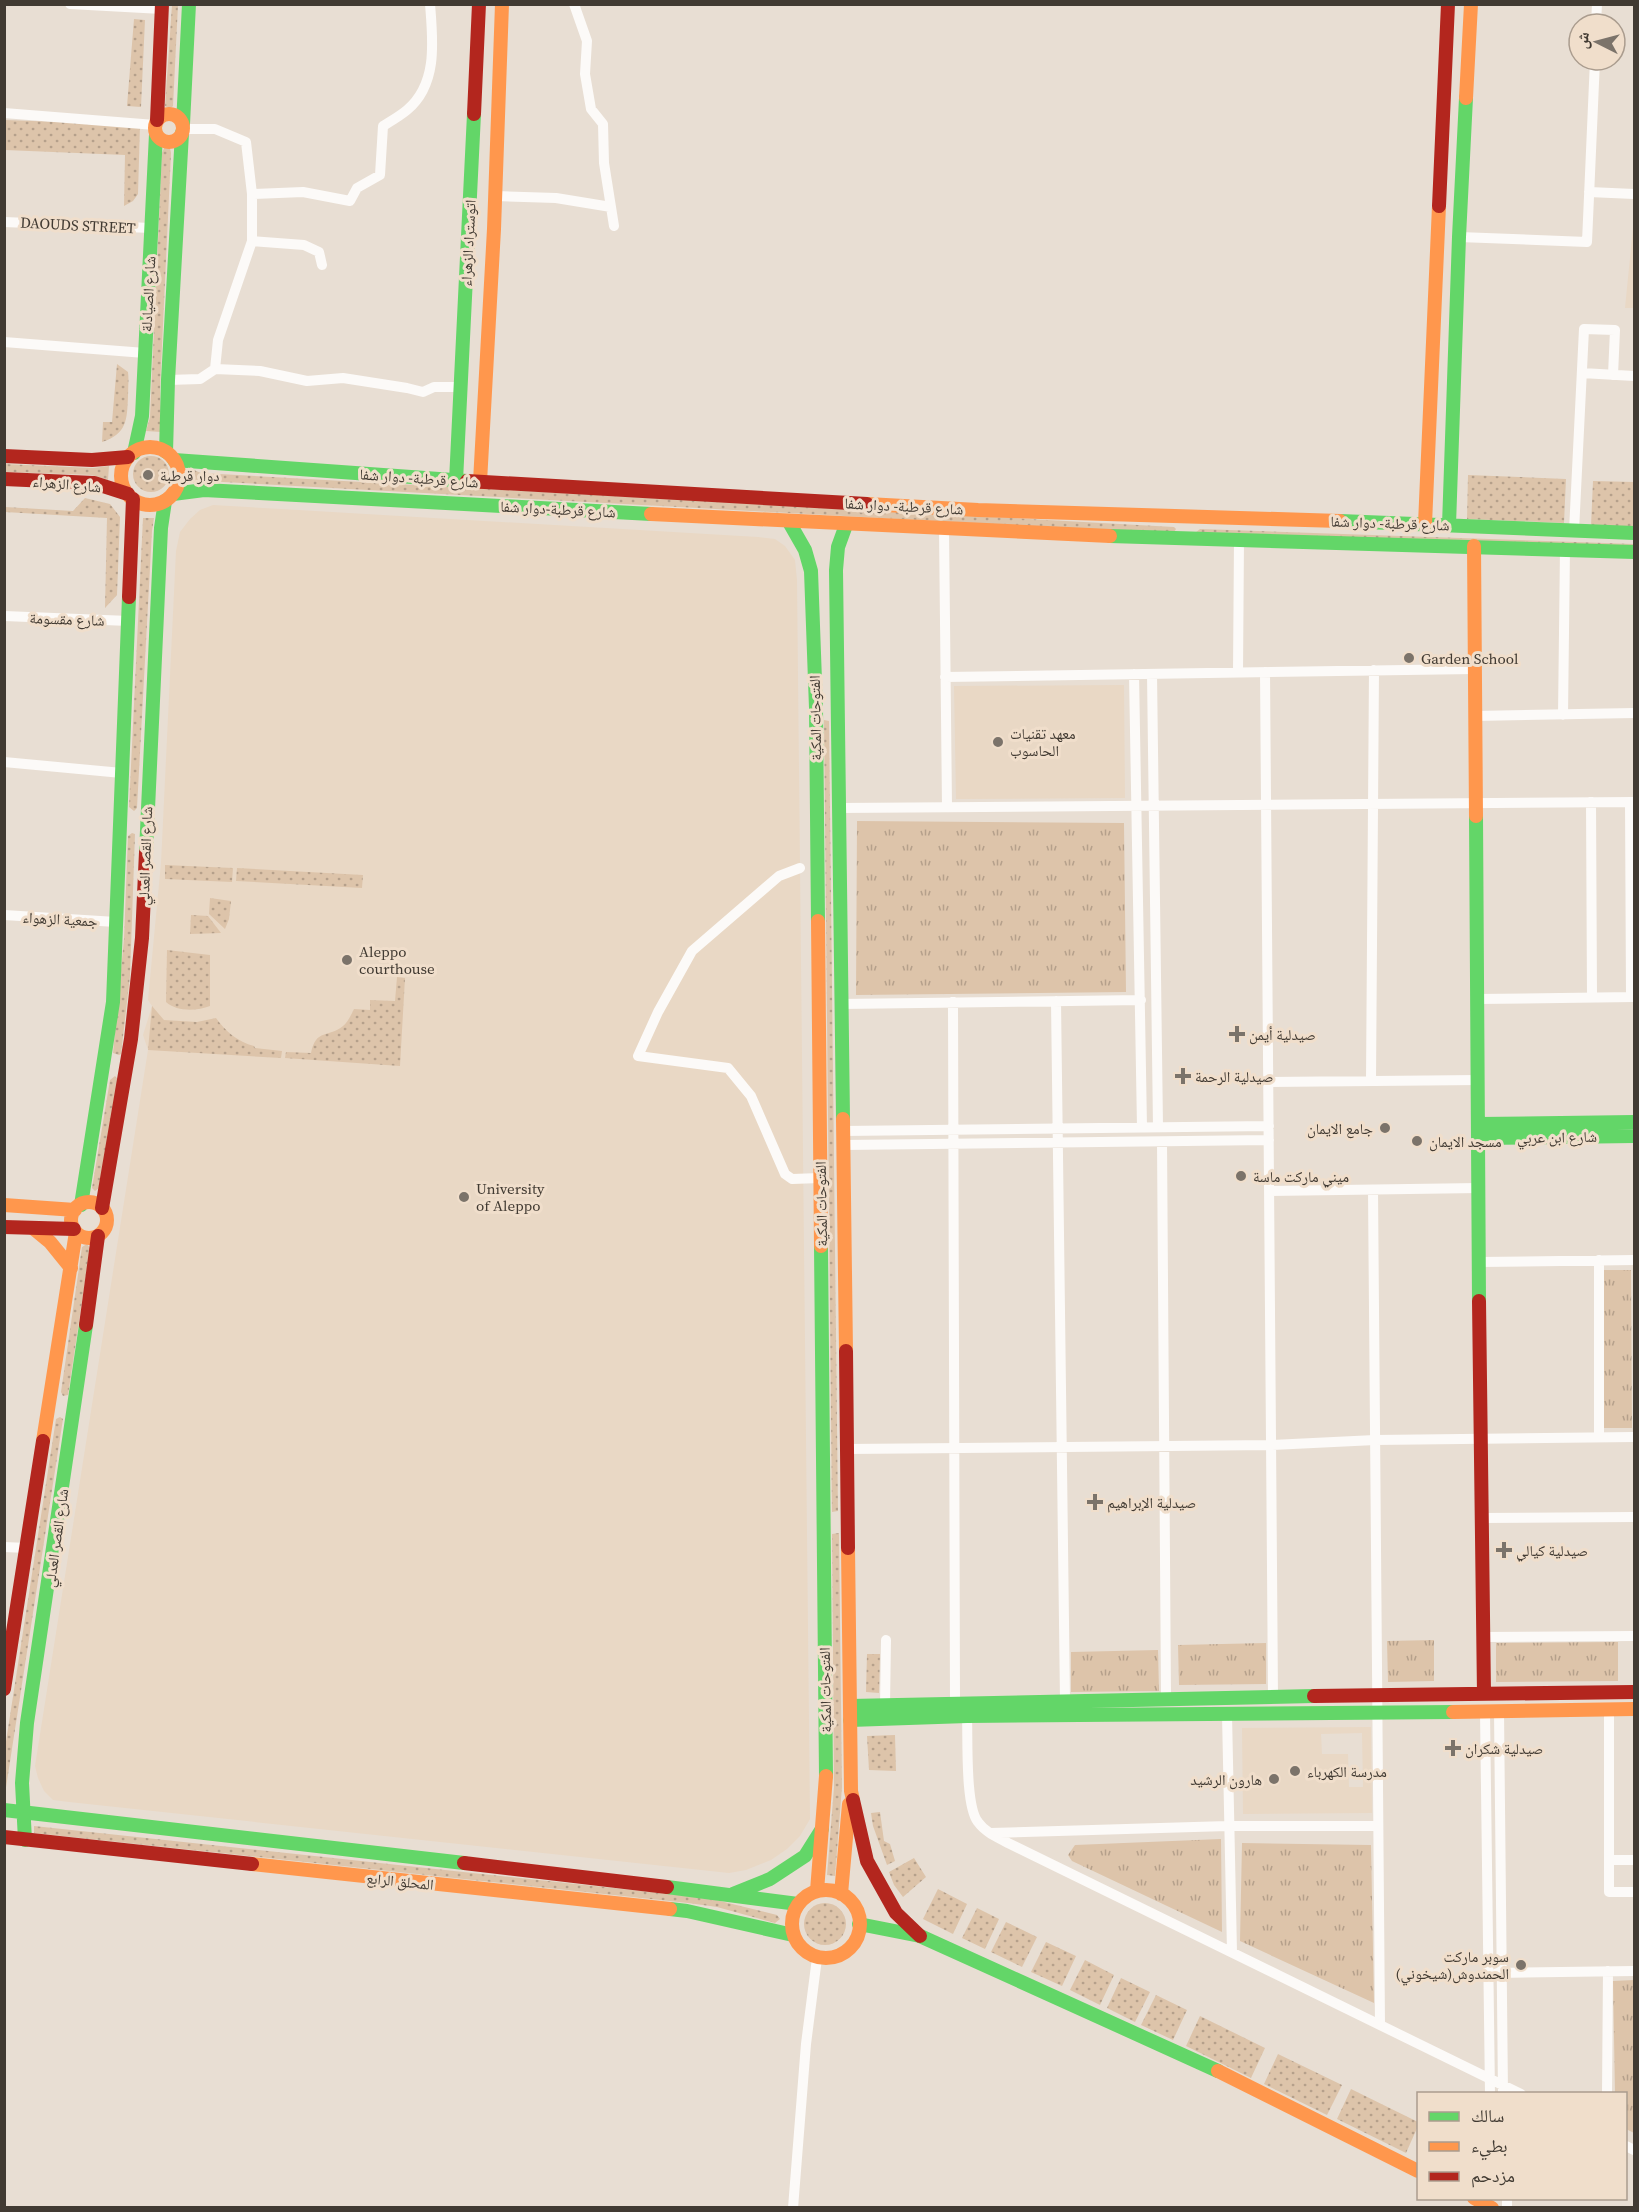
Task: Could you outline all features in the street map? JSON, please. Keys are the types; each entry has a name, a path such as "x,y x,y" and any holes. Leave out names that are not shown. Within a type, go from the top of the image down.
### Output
{"street":[{"path":"70,4 162,7"},
{"name":"شارع الصيادلة","path":"170,456 168,380 189,4"},
{"path":"252,194 303,192 350,201 357,188 380,175 383,126 407,111 421,95 430,76 433,33 430,4"},
{"name":"اتوستراد الزهراء","path":"456,481 479,4"},
{"name":"اتوستراد الزهراء","path":"480,482 496,196 502,4"},
{"path":"574,4 587,41 585,74 591,109 603,124 604,163 614,226"},
{"path":"1425,524 1448,4"},
{"path":"1449,525 1471,4"},
{"name":"شارع الصيادلة","path":"131,455 142,416 162,7"},
{"path":"1447,39 1469,41"},
{"path":"1460,237 1587,242 1594,72"},
{"path":"4,113 156,126"},
{"path":"156,126 164,114 173,114 178,116 183,129"},
{"path":"156,126 167,142 176,140 183,129"},
{"path":"183,129 216,129 246,142 252,194 252,241 218,340 215,369"},
{"path":"1589,192 1635,194"},
{"name":"اتوستراد الزهراء","path":"496,196 556,198 611,207"},
{"name":"DAOUDS STREET","path":"4,222 151,228"},
{"path":"252,241 304,245 320,252 322,265"},
{"path":"1575,531 1584,329 1615,330 1613,375"},
{"path":"4,342 145,353"},
{"path":"168,380 200,379 215,369 260,371 307,381 343,378 407,387 423,392 434,387 461,387"},
{"path":"1582,373 1635,376"},
{"path":"4,456 92,460 131,455 144,448 156,448 170,456 179,478 169,498 149,505 130,496 123,485 122,476 123,466 131,455"},
{"name":"شارع قرطبة- دوار شفا","path":"170,456 456,481 978,510 1635,533"},
{"name":"شارع الزهراء","path":"4,479 94,483 130,496"},
{"name":"شارع قرطبة-دوار شفا","path":"169,498 204,490 846,525 1190,539 1635,552"},
{"name":"شارع القصر العدلي","path":"78,1208 105,1064 113,1002 129,621 130,496"},
{"name":"شارع القصر العدلي","path":"102,1208 126,1067 142,938 161,528 169,498"},
{"path":"977,530 978,510"},
{"path":"1190,539 1191,516"},
{"name":"الفتوحات المكية","path":"789,522 805,550 811,571 816,708 826,1787 817,1891"},
{"path":"841,1894 850,1791 850,1713 836,562 840,539 846,525"},
{"path":"944,529 947,807"},
{"path":"1238,672 1239,540"},
{"path":"1474,546 1484,1694"},
{"path":"1563,716 1565,549"},
{"name":"شارع مقسومة","path":"4,616 129,621"},
{"path":"945,677 1474,669"},
{"path":"1371,1081 1374,670"},
{"path":"1265,672 1273,1696"},
{"path":"1134,674 1142,1127"},
{"path":"1152,674 1158,1127"},
{"path":"816,708 838,707"},
{"path":"1474,716 1635,713"},
{"path":"4,762 122,773"},
{"path":"1591,802 1592,997"},
{"path":"839,808 1632,802 1633,997 1477,999"},
{"path":"121,821 147,822"},
{"path":"800,868 778,876 692,951 658,1012 639,1056 728,1068 751,1096 785,1174 792,1179 820,1178"},
{"name":"جمعية الزهواء","path":"4,915 116,922"},
{"path":"1056,1000 1065,1700"},
{"path":"842,1004 1141,1000"},
{"path":"953,1002 955,1705 967,1716 970,1801 976,1820 990,1833 1489,2079 1503,2089"},
{"path":"105,1064 126,1067"},
{"path":"1269,1082 1478,1080"},
{"path":"1479,1124 1635,1122"},
{"path":"843,1138 953,1130 1269,1126"},
{"name":"شارع ابن عربي","path":"1479,1138 1635,1136"},
{"path":"843,1138 953,1144 1269,1140"},
{"path":"1162,1142 1166,1698"},
{"path":"1270,1191 1479,1188"},
{"path":"1372,1190 1379,1712 1377,1826 1380,2025"},
{"path":"4,1205 78,1208 93,1203 102,1208 107,1217 103,1233 84,1238 75,1231 4,1227"},
{"path":"75,1231 72,1218 78,1208"},
{"path":"33,1228 50,1242 71,1268"},
{"name":"شارع القصر العدلي","path":"4,1689 75,1231"},
{"name":"شارع القصر العدلي","path":"25,1840 21,1812 27,1733 75,1410 98,1236"},
{"path":"1599,1260 1599,1436"},
{"path":"1480,1262 1635,1260"},
{"path":"49,1406 75,1410"},
{"path":"847,1449 1272,1445 1375,1440 1635,1437"},
{"path":"1481,1518 1635,1517"},
{"path":"824,1521 847,1521"},
{"path":"4,1547 27,1548"},
{"path":"1484,1637 1635,1636"},
{"path":"885,1705 886,1640"},
{"path":"850,1713 885,1705 955,1705 1065,1700 1635,1692"},
{"path":"1609,1709 1609,1892 1635,1892"},
{"path":"850,1713 967,1716 1635,1709"},
{"path":"1492,1712 1502,1973 1503,2089"},
{"path":"1490,2092 1488,1973 1492,1712"},
{"path":"1227,1714 1232,1952"},
{"path":"850,1791 867,1861 896,1913 920,1936"},
{"path":"4,1810 798,1904"},
{"path":"733,1895 770,1879 805,1856 823,1826"},
{"path":"990,1833 1228,1826 1377,1826"},
{"name":"المحلق الرابع","path":"4,1837 687,1911 793,1935"},
{"path":"1609,1860 1635,1860"},
{"path":"829,1890 841,1894 849,1898 855,1906 859,1917 859,1932 854,1943 843,1954 832,1958 817,1958 803,1950 793,1935 792,1923 798,1904 817,1891 829,1890"},
{"path":"859,1924 920,1936 1213,2069 1417,2170"},
{"path":"793,2208 806,2044 817,1958"},
{"path":"1607,2092 1608,1971"},
{"path":"1488,1973 1635,1971"},
{"path":"1476,2200 1493,2208"}],"shaded area":[{"path":"1634,218 1634,308 1625,308"},
{"name":"University of Aleppo","path":"213,505 758,537 775,539 785,546 795,560 810,1819 800,1836 771,1860 746,1870 729,1873 69,1802 53,1800 44,1791 38,1778 35,1766 148,1050 143,1035 152,1006 148,1000 161,863 176,551 180,532 190,519 200,510"},
{"path":"1124,685 1125,798 956,799 954,686"},
{"name":"مدرسة الكهرباء","path":"1371,1727 1372,1813 1243,1814 1242,1728","holes":["1362,1733 1363,1787 1349,1787 1348,1754 1322,1754 1321,1734"]}],"green space":[{"path":"172,5 178,5 173,106 170,109 165,106"},
{"path":"134,19 145,20 141,107 127,106"},
{"path":"5,120 140,125 138,194 133,201 124,206 125,155 5,150"},
{"path":"165,146 170,148 171,153 160,389 161,432 146,431 150,417 162,153"},
{"path":"117,364 128,372 126,419 116,435 102,442 103,422 112,422"},
{"path":"151,456 164,461 169,474 164,487 151,492 138,487 133,474 138,461"},
{"path":"5,464 93,468 109,466 108,480 92,475 5,472"},
{"path":"194,470 201,473 1174,527 1176,529 1173,534 204,481 193,483"},
{"path":"1468,475 1566,479 1564,523 1467,519"},
{"path":"1593,481 1634,482 1634,528 1591,526"},
{"path":"85,498 110,504 120,517 117,595 105,608 107,518 5,512 5,507 73,511"},
{"path":"143,518 154,518 137,808 134,811 129,807"},
{"path":"1200,529 1634,544 1634,553 1195,533"},
{"path":"824,720 829,721 838,1511 832,1512"},
{"path":"857,821 1124,823 1126,992 856,995"},
{"path":"135,834 130,976 121,1054 119,1055 113,1053 124,939 128,836"},
{"path":"165,865 233,868 232,882 165,879"},
{"path":"237,868 363,875 362,888 236,881"},
{"path":"210,898 231,901 229,919 225,929 209,914"},
{"path":"191,915 208,916 221,933 190,934"},
{"path":"167,950 210,955 210,1006 187,1010 176,1008 166,1002"},
{"path":"397,977 405,978 400,1066 285,1058 286,1052 311,1053 316,1040 343,1026 354,1009 370,1010 370,1000 395,1001"},
{"path":"152,1006 164,1020 197,1022 216,1018 237,1039 255,1048 282,1051 281,1058 148,1050"},
{"path":"115,1076 118,1080 99,1188 95,1191 92,1188 110,1080"},
{"path":"87,1244 90,1248 68,1395 63,1396 61,1392 82,1247"},
{"path":"1603,1270 1631,1270 1632,1428 1604,1428"},
{"path":"60,1417 63,1419 5,1794 5,1748 56,1419"},
{"path":"839,1533 842,1787 835,1876 827,1875 834,1787 832,1534"},
{"path":"1434,1640 1434,1681 1388,1682 1387,1641"},
{"path":"1618,1642 1618,1681 1496,1682 1496,1643"},
{"path":"1266,1643 1266,1684 1179,1685 1178,1645"},
{"path":"1158,1650 1159,1691 1071,1692 1071,1652"},
{"path":"867,1654 880,1654 879,1693 866,1692"},
{"path":"895,1735 896,1771 869,1770 867,1736"},
{"path":"880,1812 884,1841 890,1844 895,1861 887,1865 873,1826 871,1813"},
{"path":"34,1826 688,1896 716,1900 777,1915 780,1919 775,1923 717,1907 688,1903 34,1833"},
{"path":"1221,1839 1222,1932 1072,1861 1068,1855 1075,1845"},
{"path":"1242,1843 1371,1845 1374,2003 1240,1941"},
{"path":"914,1858 926,1877 903,1897 894,1885 889,1872"},
{"path":"938,1889 967,1904 953,1934 923,1919"},
{"path":"825,1903 840,1909 846,1924 840,1939 825,1945 810,1939 804,1924 810,1909"},
{"path":"977,1908 999,1919 985,1949 962,1938"},
{"path":"1006,1922 1037,1937 1022,1967 991,1952"},
{"path":"1046,1942 1076,1956 1062,1986 1031,1972"},
{"path":"1085,1960 1114,1975 1100,2005 1070,1990"},
{"path":"1121,1978 1150,1992 1135,2022 1107,2008"},
{"path":"1634,1980 1634,2133 1627,2130 1627,2092 1615,2092 1613,1981"},
{"path":"1156,1995 1187,2010 1173,2040 1141,2025"},
{"path":"1200,2016 1265,2048 1251,2078 1186,2046"},
{"path":"1278,2054 1342,2085 1327,2115 1264,2084"},
{"path":"1351,2089 1417,2122 1417,2128 1406,2153 1337,2119"}],"traffic: fast":[{"path":"183,124 189,4"},
{"path":"1449,525 1466,98"},
{"path":"456,481 474,114"},
{"path":"166,452 182,133"},
{"path":"134,453 142,416 156,134"},
{"path":"174,460 467,481"},
{"path":"173,494 204,490 651,514"},
{"path":"146,852 161,528 165,501"},
{"path":"1340,521 1634,533"},
{"path":"789,522 805,550 811,571 816,708 818,921"},
{"path":"843,1119 836,570 838,547 846,525"},
{"path":"1110,536 1634,552"},
{"path":"81,1205 113,1002 129,597"},
{"path":"1476,816 1479,1301"},
{"path":"1479,1124 1634,1122"},
{"path":"1479,1138 1634,1136"},
{"path":"821,1246 826,1776"},
{"path":"25,1840 22,1783 27,1723 86,1325"},
{"path":"850,1706 1314,1696"},
{"path":"850,1720 967,1716 1453,1712"},
{"path":"4,1810 464,1863"},
{"path":"733,1894 770,1879 805,1856 822,1829"},
{"path":"667,1887 798,1904"},
{"path":"670,1909 793,1935"},
{"path":"859,1924 920,1936 1218,2071"}],"traffic: slow":[{"path":"480,482 494,229 502,4"},
{"path":"1466,98 1471,4"},
{"path":"169,114 179,118 183,128 179,138 169,142 159,138 155,128 159,118 169,114"},
{"path":"1425,524 1439,206"},
{"path":"150,447 166,452 174,460 179,476 174,492 166,500 150,505 134,500 126,492 121,476 126,460 134,452 150,447"},
{"path":"867,504 978,510 1340,521"},
{"path":"651,514 1110,536"},
{"path":"1474,546 1476,816"},
{"path":"818,921 821,1246"},
{"path":"843,1119 846,1351"},
{"path":"89,1202 102,1207 107,1220 102,1233 89,1238 76,1233 71,1220 76,1207 89,1202"},
{"path":"4,1205 75,1210"},
{"path":"33,1228 50,1242 71,1268"},
{"path":"43,1441 76,1232"},
{"path":"848,1548 851,1791 853,1800"},
{"path":"1453,1712 1634,1709"},
{"path":"817,1891 826,1776"},
{"path":"841,1894 849,1804"},
{"path":"252,1864 670,1909"},
{"path":"826,1890 839,1893 850,1900 857,1911 860,1924 857,1937 850,1948 839,1955 826,1958 813,1955 802,1948 795,1937 792,1924 795,1911 802,1900 813,1893 826,1890"},
{"path":"1218,2071 1417,2170"},
{"path":"1478,2200 1492,2208"}],"traffic: jam":[{"path":"157,120 162,4"},
{"path":"474,114 479,4"},
{"path":"1439,206 1448,4"},
{"path":"4,456 92,460 128,457"},
{"path":"4,479 94,483 128,494"},
{"path":"467,481 867,504"},
{"path":"129,597 133,499"},
{"path":"102,1208 131,1039 142,938 146,852"},
{"path":"4,1227 74,1229"},
{"path":"86,1325 98,1236"},
{"path":"1479,1301 1484,1694"},
{"path":"846,1351 848,1548"},
{"path":"4,1689 43,1441"},
{"path":"1314,1696 1634,1692"},
{"path":"853,1800 867,1861 896,1913 920,1936"},
{"path":"4,1837 252,1864"},
{"path":"464,1863 667,1887"}],"place":[{"name":"دوار قرطبة","path":"148,475"},
{"name":"Garden School","path":"1409,658"},
{"name":"معهد تقنيات الحاسوب","path":"998,742"},
{"name":"Aleppo courthouse","path":"347,960"},
{"name":"صيدلية أيمن","path":"1237,1034"},
{"name":"صيدلية الرحمة","path":"1183,1076"},
{"name":"جامع الايمان","path":"1385,1128"},
{"name":"مسجد الايمان","path":"1417,1141"},
{"name":"ميني ماركت ماسة","path":"1241,1176"},
{"name":"University of Aleppo","path":"464,1197"},
{"name":"صيدلية الإبراهيم","path":"1095,1502"},
{"name":"صيدلية كيالي","path":"1504,1550"},
{"name":"صيدلية شكران","path":"1453,1748"},
{"name":"مدرسة الكهرباء","path":"1295,1771"},
{"name":"هارون الرشيد","path":"1274,1779"},
{"name":"سوبر ماركت الحمندوش(شيخوني)","path":"1521,1965"}]}
